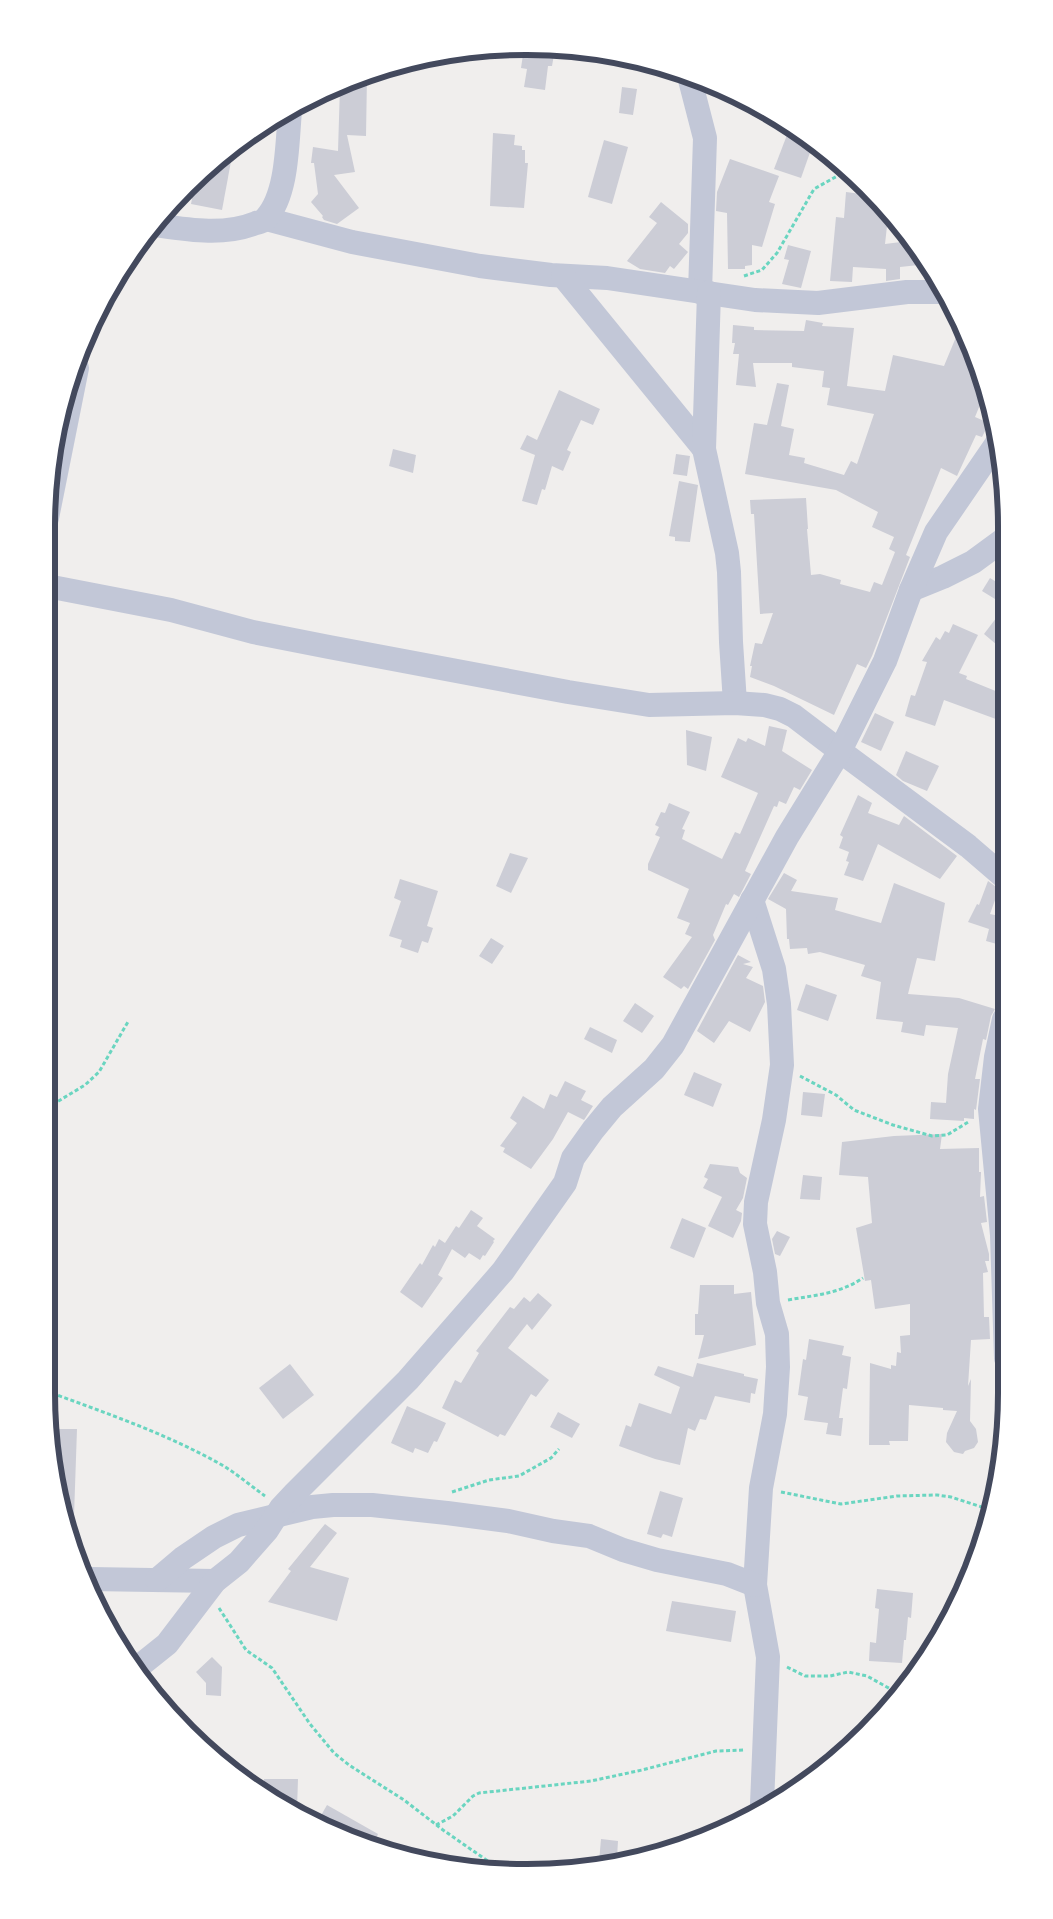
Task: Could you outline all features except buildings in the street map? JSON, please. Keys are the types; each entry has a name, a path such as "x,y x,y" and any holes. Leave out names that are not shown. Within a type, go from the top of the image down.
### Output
{"street":[{"path":"691,85 705,138 706,164 709,293 704,449 730,572 731,642 735,703"},
{"path":"163,226 216,232 240,230 266,219 279,196 289,119"},
{"path":"266,219 352,242 480,266 563,276 607,278 756,300 818,303 898,293 936,292"},
{"path":"563,276 704,449"},
{"path":"141,1665 167,1644 211,1586 239,1562 279,1512 408,1380 503,1270 565,1183 573,1158 593,1130 612,1107 654,1069 673,1045 787,837 840,750 886,661 911,590 936,532 992,451"},
{"path":"911,590 973,562 998,544"},
{"path":"55,588 162,608 253,632 568,692 649,705 735,703 764,705 794,716 968,846 998,872"},
{"path":"752,900 774,969 780,1004 782,1065 774,1120 762,1172 755,1224 765,1272 768,1303 777,1334 778,1367 775,1414 761,1488 755,1585 768,1657 762,1801"},
{"path":"998,1048 990,1109 998,1193"},
{"path":"157,1580 183,1558 214,1537 238,1525 279,1512 333,1504 372,1505 508,1521 552,1532 589,1536 623,1550 657,1560 727,1574 755,1585"},
{"path":"94,1579 157,1580 211,1586"}],"path":[{"path":"709,293 734,280 754,273 768,264 777,254 814,189 840,175"},
{"path":"55,1103 85,1085 99,1072 129,1020"},
{"path":"782,1065 818,1087 836,1095 854,1110 893,1125 932,1136 947,1135 990,1109"},
{"path":"768,1303 839,1291 863,1278"},
{"path":"55,1394 134,1424 223,1466 279,1512"},
{"path":"418,1510 452,1492 489,1480 519,1476 551,1458 559,1449"},
{"path":"761,1488 841,1504 897,1496 937,1496 951,1497 984,1508"},
{"path":"211,1586 246,1650 272,1668 321,1740 334,1753 349,1765 404,1800 490,1862"},
{"path":"768,1657 805,1676 830,1676 848,1672 867,1676 892,1690"},
{"path":"436,1825 453,1816 473,1796 479,1793 591,1781 716,1751 765,1750"}]}
